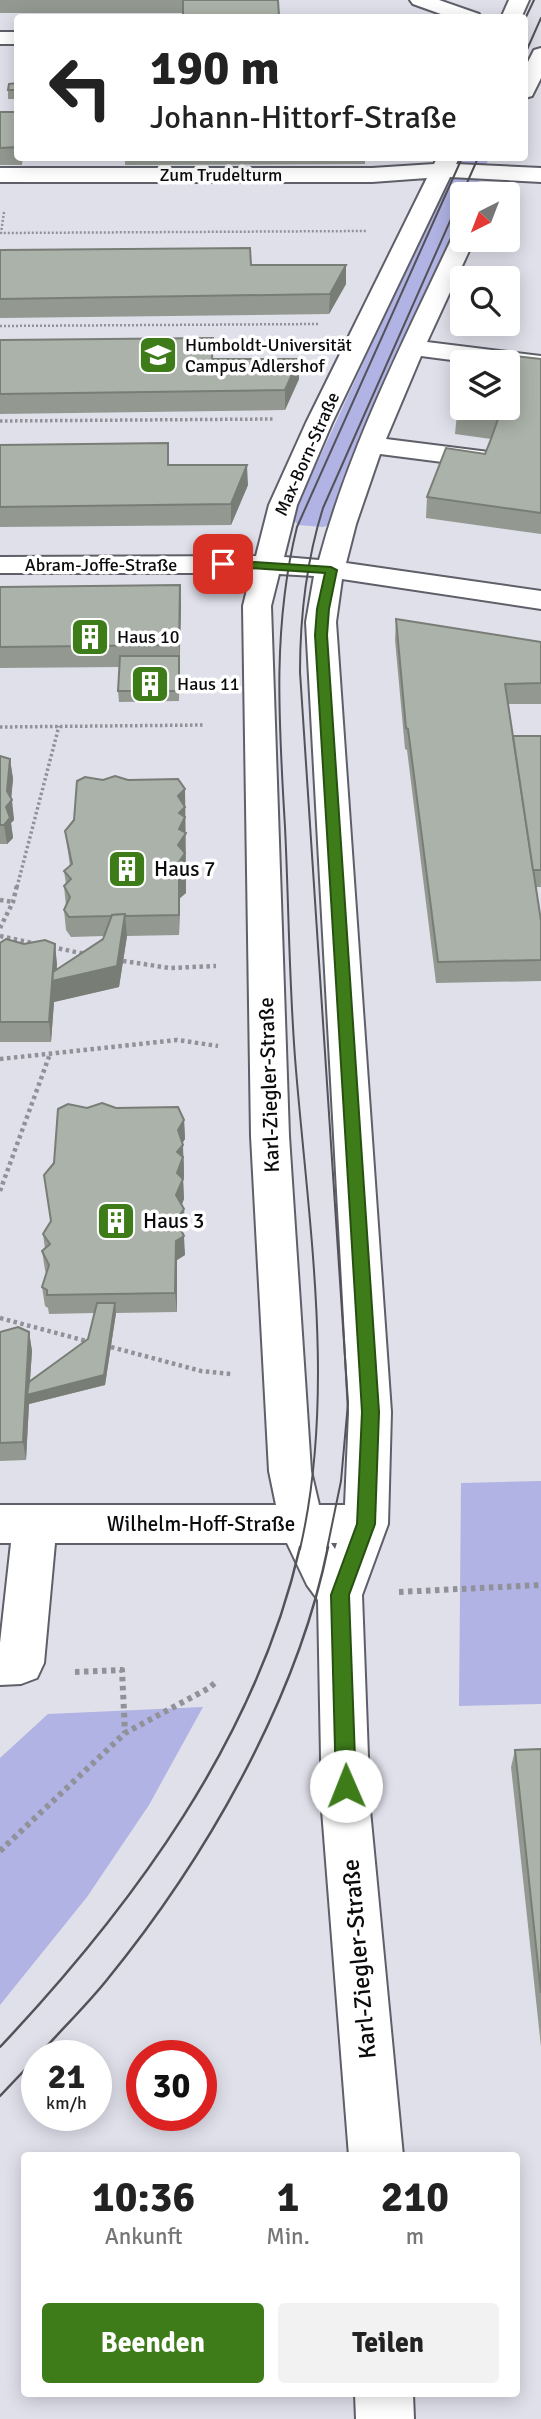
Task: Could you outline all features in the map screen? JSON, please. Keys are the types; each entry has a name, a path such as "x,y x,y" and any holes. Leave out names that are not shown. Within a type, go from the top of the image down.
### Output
{"street":[{"path":"420,0 460,14"},
{"path":"528,81 538,44"},
{"name":"Zum Trudelturm","path":"5,175 70,166 372,175 445,164 496,165 541,175"},
{"name":"Max-Born-Straße","path":"276,566 280,512 319,423 445,164"},
{"path":"488,182 496,165"},
{"path":"331,570 346,508 413,348 457,252"},
{"path":"413,348 541,363"},
{"path":"372,444 489,460"},
{"name":"Abram-Joffe-Straße","path":"0,565 276,566 331,570 541,600"},
{"name":"Karl-Ziegler-Straße","path":"276,566 257,606 256,634 270,1136 290,1471 302,1524 323,1571 340,1595"},
{"name":"Karl-Ziegler-Straße","path":"331,570 321,635 370,1412 366,1524 340,1595 346,1810 376,2152"},
{"name":"Wilhelm-Hoff-Straße","path":"10,1664 18,1524 366,1524"},
{"path":"384,2397 385,2419"}],"path":[{"path":"5,175 1,233 367,231 409,236"},
{"path":"0,326 347,323 368,326"},
{"path":"0,421 295,419 319,423"},
{"path":"0,727 204,725"},
{"path":"0,928 13,902 59,726"},
{"path":"0,900 13,902"},
{"path":"0,936 92,955"},
{"path":"123,961 170,968 224,966"},
{"path":"0,1059 177,1040 226,1048"},
{"path":"0,1191 50,1054"},
{"path":"0,1318 91,1342"},
{"path":"111,1347 201,1371 232,1374"},
{"path":"340,1595 541,1585"},
{"path":"10,1664 53,1673 122,1670 125,1733"},
{"path":"0,1851 125,1733 209,1688 217,1681"}],"shaded area":[{"path":"456,161 488,161 478,182 450,182 450,247 329,525 298,525 292,518"},
{"path":"541,1481 541,1704 459,1706 461,1483"},
{"path":"203,1707 149,1805 87,1897 0,2005 0,1758 48,1714"}],"building":[{"path":"183,0 278,0 279,14 183,14"},
{"path":"14,83 14,90 8,90 9,84"},
{"path":"0,112 14,112 14,147 0,148"},
{"path":"250,248 251,265 346,265 330,294 0,299 0,250"},
{"path":"213,338 212,359 299,359 285,390 0,394 0,340"},
{"path":"520,357 541,359 541,513 427,497 446,448 485,454 498,420 520,420"},
{"path":"168,443 168,465 247,465 231,504 0,507 0,445"},
{"name":"Haus 10","path":"180,585 179,645 0,647 0,587"},
{"path":"396,619 541,642 541,683 505,684 541,921 541,960 438,962 406,728"},
{"name":"Haus 11","path":"120,656 179,656 179,691 118,691"},
{"path":"513,736 541,736 541,870 533,870"},
{"path":"0,756 10,759 7,791 12,800 6,807 10,818 4,825 0,825"},
{"name":"Haus 7","path":"115,776 128,780 178,779 185,789 178,796 185,807 179,813 185,817 179,829 186,833 178,845 185,853 179,862 185,873 179,878 179,915 69,917 64,910 70,897 64,886 71,879 64,871 72,864 65,831 74,820 77,781 85,777 103,780"},
{"path":"125,914 117,966 52,981 53,972 103,939 112,915"},
{"path":"6,939 24,944 45,940 55,944 49,1022 0,1022 0,943"},
{"name":"Haus 3","path":"102,1103 116,1108 178,1107 184,1120 178,1130 183,1145 177,1152 183,1157 177,1173 183,1179 176,1195 184,1209 176,1220 184,1236 176,1241 175,1293 47,1295 47,1290 42,1287 49,1265 42,1251 50,1244 43,1234 51,1221 44,1175 54,1163 58,1109 68,1104 87,1108"},
{"path":"97,1303 115,1303 104,1375 27,1395 29,1382 88,1339"},
{"path":"18,1327 29,1332 23,1442 0,1443 0,1332"},
{"path":"541,1749 541,1993 515,1750"}],"tram line":[{"path":"527,14 534,0"},
{"path":"528,47 541,18"},
{"path":"300,1549 311,1490 318,1371 312,1250 290,979 279,676 284,602 297,527 461,161"},
{"path":"327,1549 341,1481 348,1403 300,672 303,610 308,569 323,508 477,161"},
{"path":"0,2047 97,1936 142,1877 183,1816 221,1752 253,1686 280,1618 300,1547"},
{"path":"53,2040 98,1991 178,1884 242,1777 294,1663 314,1605 328,1547"},
{"path":"0,2096 21,2074"}],"place":[{"name":"Humboldt-Universität Campus Adlershof","path":"158,355"},
{"name":"Haus 10","path":"90,637"},
{"name":"Haus 11","path":"150,684"},
{"name":"Haus 7","path":"127,869"},
{"name":"Haus 3","path":"116,1221"}],"route":[{"path":"223,564 331,570 321,635 370,1412 366,1524 340,1595 346,1786"}]}
